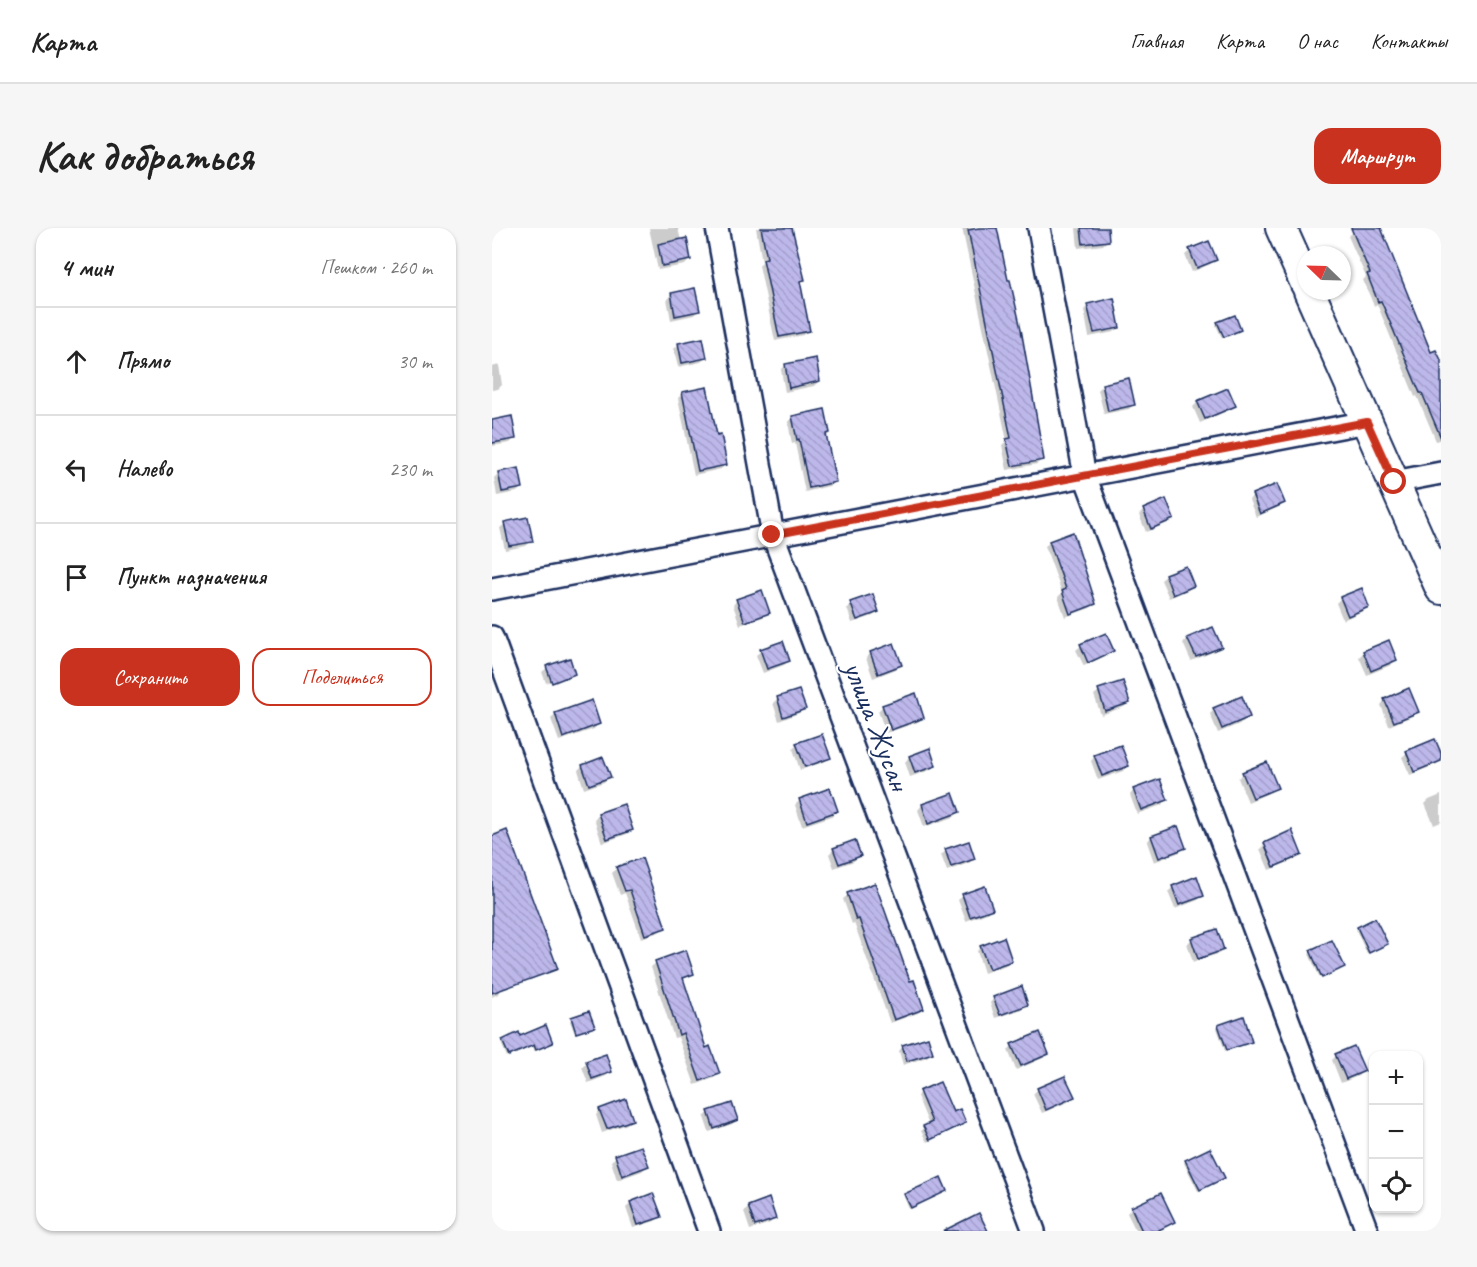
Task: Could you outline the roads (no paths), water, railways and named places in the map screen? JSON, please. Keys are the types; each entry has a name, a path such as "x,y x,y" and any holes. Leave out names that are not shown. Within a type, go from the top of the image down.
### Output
{"street":[{"name":"улица Жусан","path":"717,228 772,535 1034,1231"},
{"path":"1039,228 1085,476 1367,1231"},
{"path":"1281,228 1297,264"},
{"path":"1313,300 1441,589"},
{"path":"492,589 1367,422"},
{"path":"1394,482 1441,473"},
{"path":"492,637 709,1231"}]}
